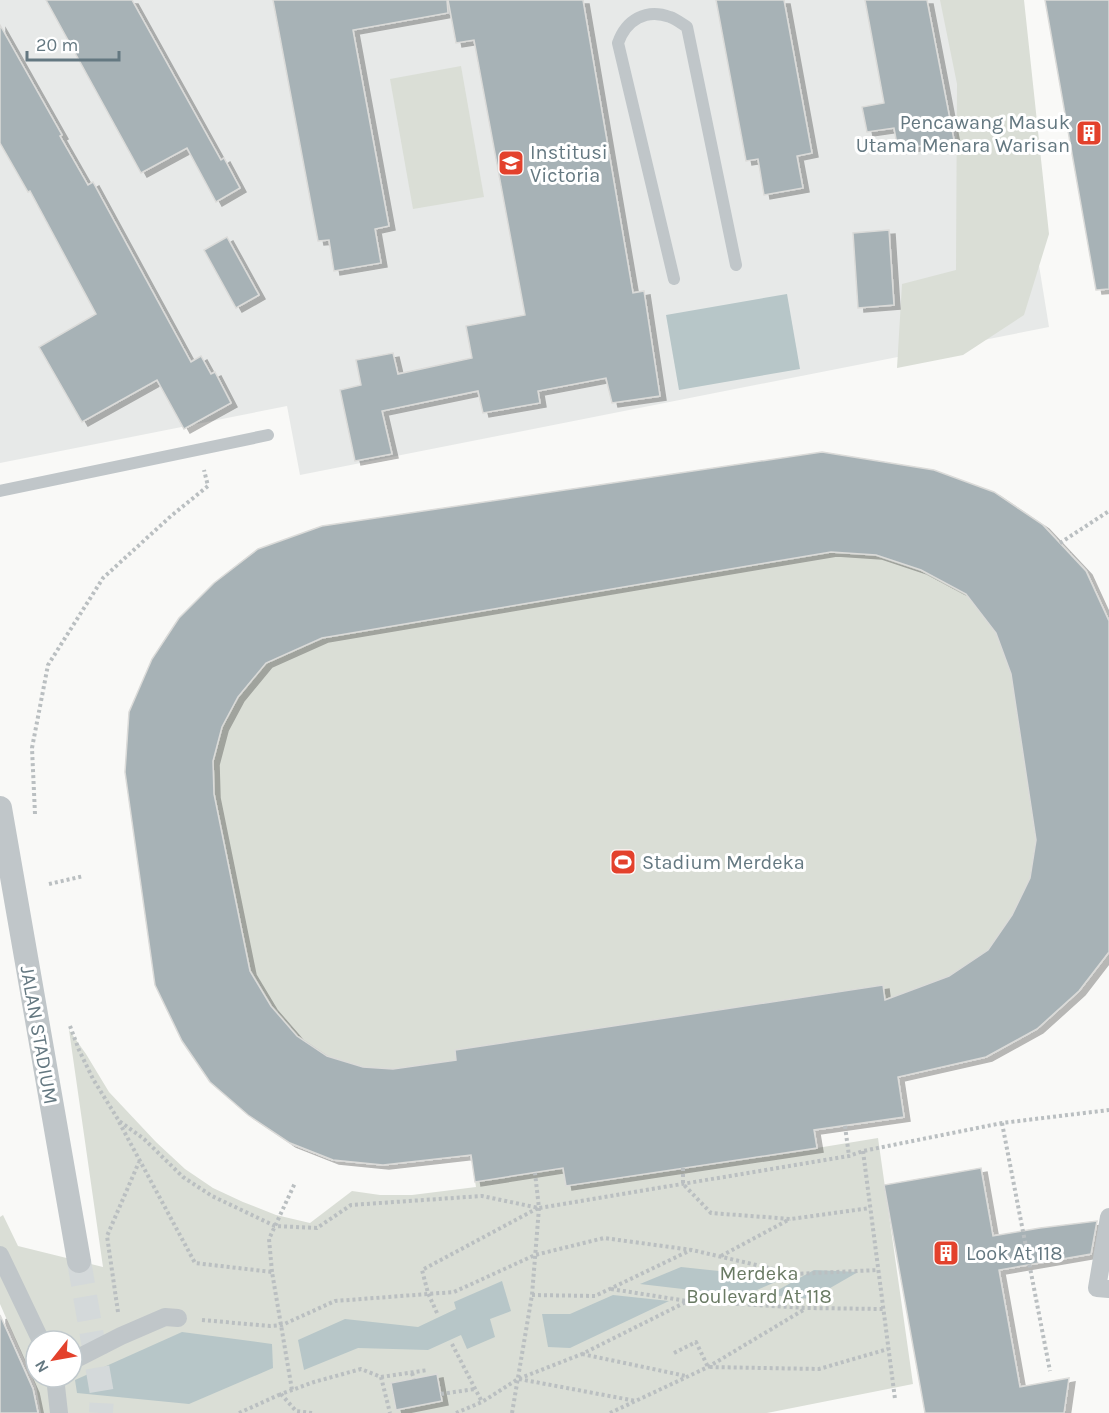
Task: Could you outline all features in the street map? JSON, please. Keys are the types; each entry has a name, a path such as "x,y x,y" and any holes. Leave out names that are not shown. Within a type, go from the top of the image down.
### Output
{"street":[{"name":"JALAN STADIUM","path":"0,808 79,1261"},
{"path":"1109,1217 1097,1288 1109,1289"},
{"path":"0,1255 34,1329"},
{"path":"84,1353 120,1329 165,1317 178,1318"},
{"path":"56,1389 59,1413"}],"lane":[{"path":"674,279 618,44 622,32 636,19 651,14 671,17 687,27 736,266"},
{"path":"0,491 268,435"}],"path":[{"path":"35,814 32,748 48,665 103,578 171,516 208,486 198,450"},
{"path":"1060,543 1109,511"},
{"path":"49,884 84,876"},
{"path":"70,1026 93,1079 119,1121 195,1263 272,1272"},
{"path":"437,1312 428,1293 422,1270 539,1208 849,1156 863,1151 1002,1123 1109,1110"},
{"path":"119,1121 144,1139 183,1177 212,1196 275,1226 317,1228 351,1205 482,1196 539,1208"},
{"path":"1002,1123 1050,1371"},
{"path":"845,1126 849,1156"},
{"path":"863,1151 895,1400"},
{"path":"120,1329 107,1236 140,1161"},
{"path":"683,1168 683,1184 711,1214 791,1219 870,1208"},
{"path":"512,1413 532,1295 539,1208 535,1173"},
{"path":"292,1390 272,1272 269,1239 295,1183"},
{"path":"721,1256 791,1219"},
{"path":"178,1318 270,1326 282,1325 335,1301 454,1292 535,1255 604,1239 692,1250 795,1274 878,1270"},
{"path":"532,1295 595,1296 692,1250"},
{"path":"609,1289 688,1301 806,1308 883,1309"},
{"path":"456,1413 482,1402 518,1379 582,1354 688,1301"},
{"path":"610,1413 708,1367 806,1308"},
{"path":"674,1353 696,1342 708,1367"},
{"path":"452,1344 482,1402"},
{"path":"708,1367 819,1369 888,1349"},
{"path":"582,1354 687,1376"},
{"path":"239,1413 292,1390 361,1369 381,1377 428,1370"},
{"path":"412,1373 414,1379"},
{"path":"381,1377 390,1413"},
{"path":"518,1379 637,1401"},
{"path":"441,1394 475,1389"},
{"path":"281,1394 296,1411 312,1413"}],"shaded area":[{"name":"Institusi Victoria","path":"0,0 996,0 1049,327 300,475 287,406 0,463"},
{"path":"787,294 800,369 679,390 666,315"},
{"path":"681,1267 785,1278 743,1296 640,1284"},
{"path":"814,1270 858,1272 811,1299 769,1295"},
{"path":"502,1281 511,1311 490,1319 495,1337 467,1349 461,1335 428,1350 358,1348 304,1370 298,1340 345,1319 418,1327 456,1309 454,1302"},
{"path":"613,1295 669,1301 570,1348 548,1347 542,1314 570,1314"},
{"path":"182,1332 272,1344 273,1368 189,1404 77,1393 76,1389 84,1389 84,1376"}],"green space":[{"path":"940,0 1024,0 1049,234 1024,315 963,355 897,368 902,284 956,270 957,84"},
{"path":"461,66 484,197 413,209 390,79"},
{"name":"Stadium Merdeka","path":"822,452 934,470 994,492 1043,525 1086,571 1109,621 1109,952 1079,991 1037,1029 986,1057 898,1077 904,1117 814,1130 817,1148 878,1138 913,1384 767,1413 41,1413 37,1389 84,1389 84,1329 24,1329 24,1359 0,1304 0,1217 3,1215 18,1246 103,1267 69,1030 109,1092 185,1169 213,1188 276,1215 310,1223 352,1191 380,1195 412,1195 476,1187 471,1155 383,1165 333,1160 290,1143 248,1115 210,1082 155,985 125,772 129,712 152,659 179,618 214,583 258,549 323,526"}],"building":[{"path":"46,0 132,0 221,160 224,158 240,188 216,202 187,148 141,173"},
{"path":"273,0 447,0 448,13 353,30 389,226 375,229 381,263 334,271 329,240 318,241"},
{"path":"448,0 583,0 633,293 644,291 660,396 612,403 606,378 538,391 540,403 483,413 478,391 382,411 392,454 355,461 340,390 361,385 356,360 393,353 398,374 472,358 466,326 525,315 474,40 456,43"},
{"path":"716,0 784,0 812,153 797,156 803,188 764,195 758,159 746,161"},
{"path":"865,0 927,0 954,140 898,150 894,128 867,132 862,107 884,103"},
{"name":"Pencawang Masuk Utama Menara Warisan","path":"1045,0 1109,0 1109,289 1096,290"},
{"path":"0,25 88,185 93,182 191,362 201,356 211,374 215,372 231,403 184,429 157,380 82,422 39,347 96,314 30,191 28,192 0,143"},
{"path":"889,230 894,305 858,308 853,233"},
{"path":"227,237 259,295 236,308 204,250"},
{"path":"822,452 934,470 994,492 1043,525 1086,571 1109,621 1109,952 1079,991 1037,1029 986,1057 898,1077 904,1117 814,1130 817,1148 566,1186 563,1168 475,1182 471,1155 383,1165 333,1160 290,1143 248,1115 210,1082 182,1041 155,985 125,772 129,712 152,659 179,618 214,583 258,549 322,526","holes":["831,552 876,555 921,570 966,594 996,633 1011,674 1036,840 1030,878 1012,915 988,950 949,976 885,1000 883,985 455,1050 456,1060 393,1069 363,1067 327,1056 297,1036 271,1006 250,971 214,794 213,761 222,727 238,697 266,663 322,638"]},
{"name":"Look At 118","path":"981,1168 993,1236 1097,1221 1091,1254 999,1270 1020,1387 1069,1378 1064,1413 925,1413 884,1185"},
{"path":"0,1315 24,1369 24,1389 33,1389 38,1413 0,1413"},
{"path":"437,1374 442,1401 396,1410 391,1383"}],"tunnel":[{"path":"79,1261 102,1394 101,1413"}],"place":[{"name":"Pencawang Masuk Utama Menara Warisan","path":"1089,133"},
{"name":"Institusi Victoria","path":"511,163"},
{"name":"Stadium Merdeka","path":"623,862"},
{"name":"Look At 118","path":"946,1253"}],"park label":[{"name":"Merdeka Boulevard At 118","path":"759,1284"}]}
